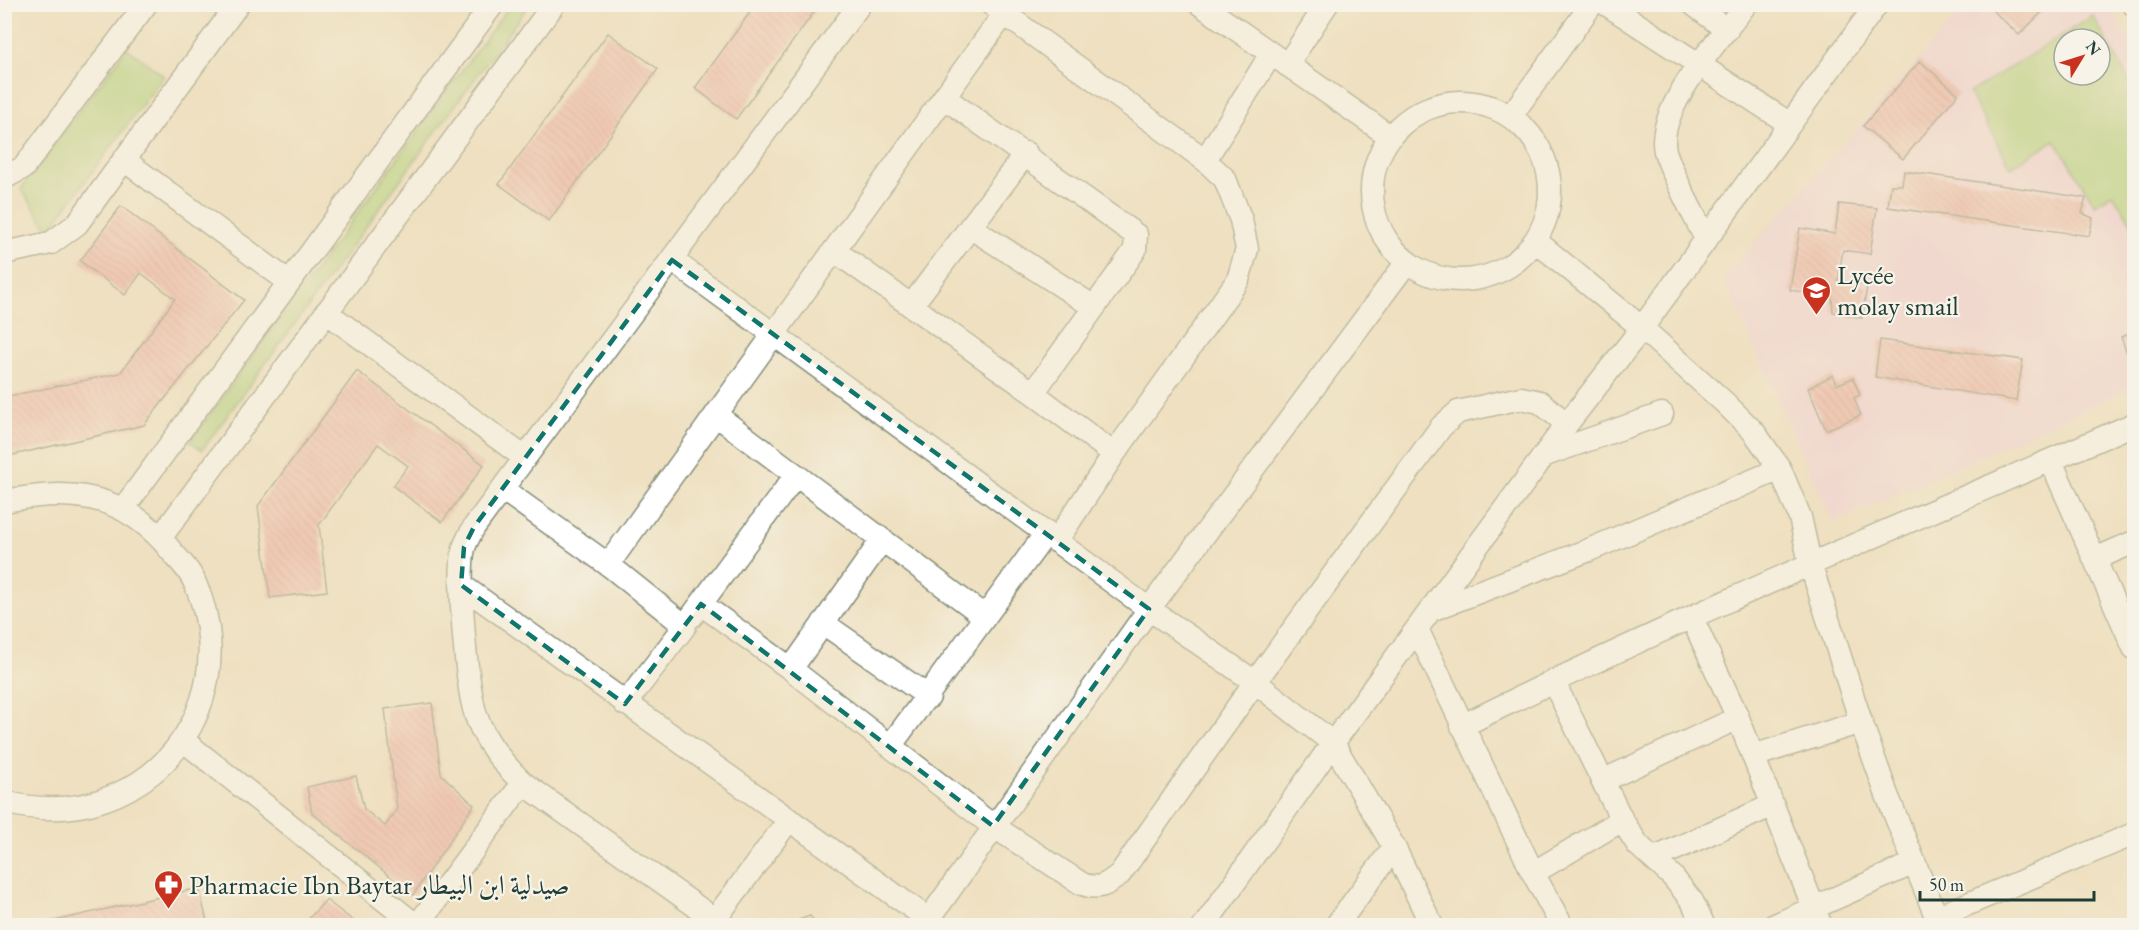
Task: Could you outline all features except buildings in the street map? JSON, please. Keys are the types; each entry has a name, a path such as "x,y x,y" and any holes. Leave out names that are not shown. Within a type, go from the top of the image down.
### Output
{"street":[{"path":"4,178 24,167 146,4"},
{"path":"4,253 51,243 77,224 238,4"},
{"path":"123,509 494,4"},
{"path":"161,537 554,4"},
{"path":"789,820 712,922 524,783 501,763 477,720 470,693 461,585 464,547 474,527 860,4"},
{"path":"1200,4 1391,137"},
{"path":"1205,160 1279,59 1327,4"},
{"path":"1510,117 1592,4"},
{"path":"1606,4 1790,124"},
{"path":"1693,4 1727,30"},
{"path":"1706,239 1665,150 1667,126 1675,101 1746,4"},
{"path":"1204,926 1333,743 1568,424 1642,328 1877,4"},
{"path":"610,566 615,555 945,98 997,9 1205,160 1225,179 1239,212 1247,249 1238,280 1114,454 1052,536 984,616 929,697 891,745"},
{"path":"945,98 1026,153 1136,235 1135,250 1033,393"},
{"path":"1460,101 1499,109 1510,117 1525,127 1543,153 1550,178 1550,209 1537,242 1521,259 1495,275 1464,281 1442,279 1413,267 1390,246 1375,218 1372,180 1381,150 1402,122 1429,106 1460,101"},
{"path":"911,306 1026,153"},
{"path":"124,160 289,282"},
{"path":"970,227 1094,307"},
{"path":"1537,242 1642,328 1754,432 1780,469 1800,517 1810,563 1861,722 1914,863 1939,921 2134,834"},
{"path":"835,252 1033,393 1114,454"},
{"path":"672,260 1149,609 1255,682 1333,743 1394,847 1432,926"},
{"path":"461,585 933,922 993,826 1149,609 1407,262"},
{"path":"326,312 525,458"},
{"path":"701,604 891,745 993,826 1082,884 1095,888 1107,884 1120,874 1423,449 1458,412 1521,398 1540,402 1568,424"},
{"path":"1545,455 1662,414"},
{"path":"716,415 984,616"},
{"path":"1462,726 1553,681 1810,563 2134,424"},
{"path":"2051,461 2134,648"},
{"path":"1431,610 1589,550 1780,469"},
{"path":"625,704 796,475"},
{"path":"502,489 610,566 685,626"},
{"path":"4,501 44,494 91,498 123,509 161,537 194,579 208,619 211,662 203,703 184,741 150,777 105,801 56,810 4,802"},
{"path":"790,669 882,540"},
{"path":"2094,559 2134,542"},
{"path":"1692,618 1738,718 1817,917"},
{"path":"823,622 929,697"},
{"path":"1417,629 1533,873 1562,926"},
{"path":"1553,681 1622,820 1638,845 1692,901 1704,926"},
{"path":"1602,781 1738,718"},
{"path":"1753,756 1861,722"},
{"path":"184,741 417,926 524,783"},
{"path":"1653,859 1773,805"},
{"path":"1533,873 1622,820"},
{"path":"1336,926 1394,847"},
{"path":"1773,926 1817,917 1914,863"}],"highlighted area":[{"path":"672,260 1149,609 993,826 701,604 625,704 461,585 464,547 474,527"}],"shaded area":[{"path":"1967,5 2108,5 2134,49 2134,387 1833,523 1723,278"}],"green space":[{"path":"510,5 529,5 202,450 190,441"},
{"path":"2093,16 2099,27 2075,27"},
{"path":"2052,41 2052,87 2112,87 2112,50 2134,90 2134,227 2113,194 2095,205 2055,140 2011,167 1969,93"},
{"path":"127,48 164,76 49,230 21,189"}],"place":[{"name":"Lycée molay smail","path":"1816,316"},
{"name":"Pharmacie Ibn Baytar صيدلية ابن البيطار","path":"168,910"}]}
